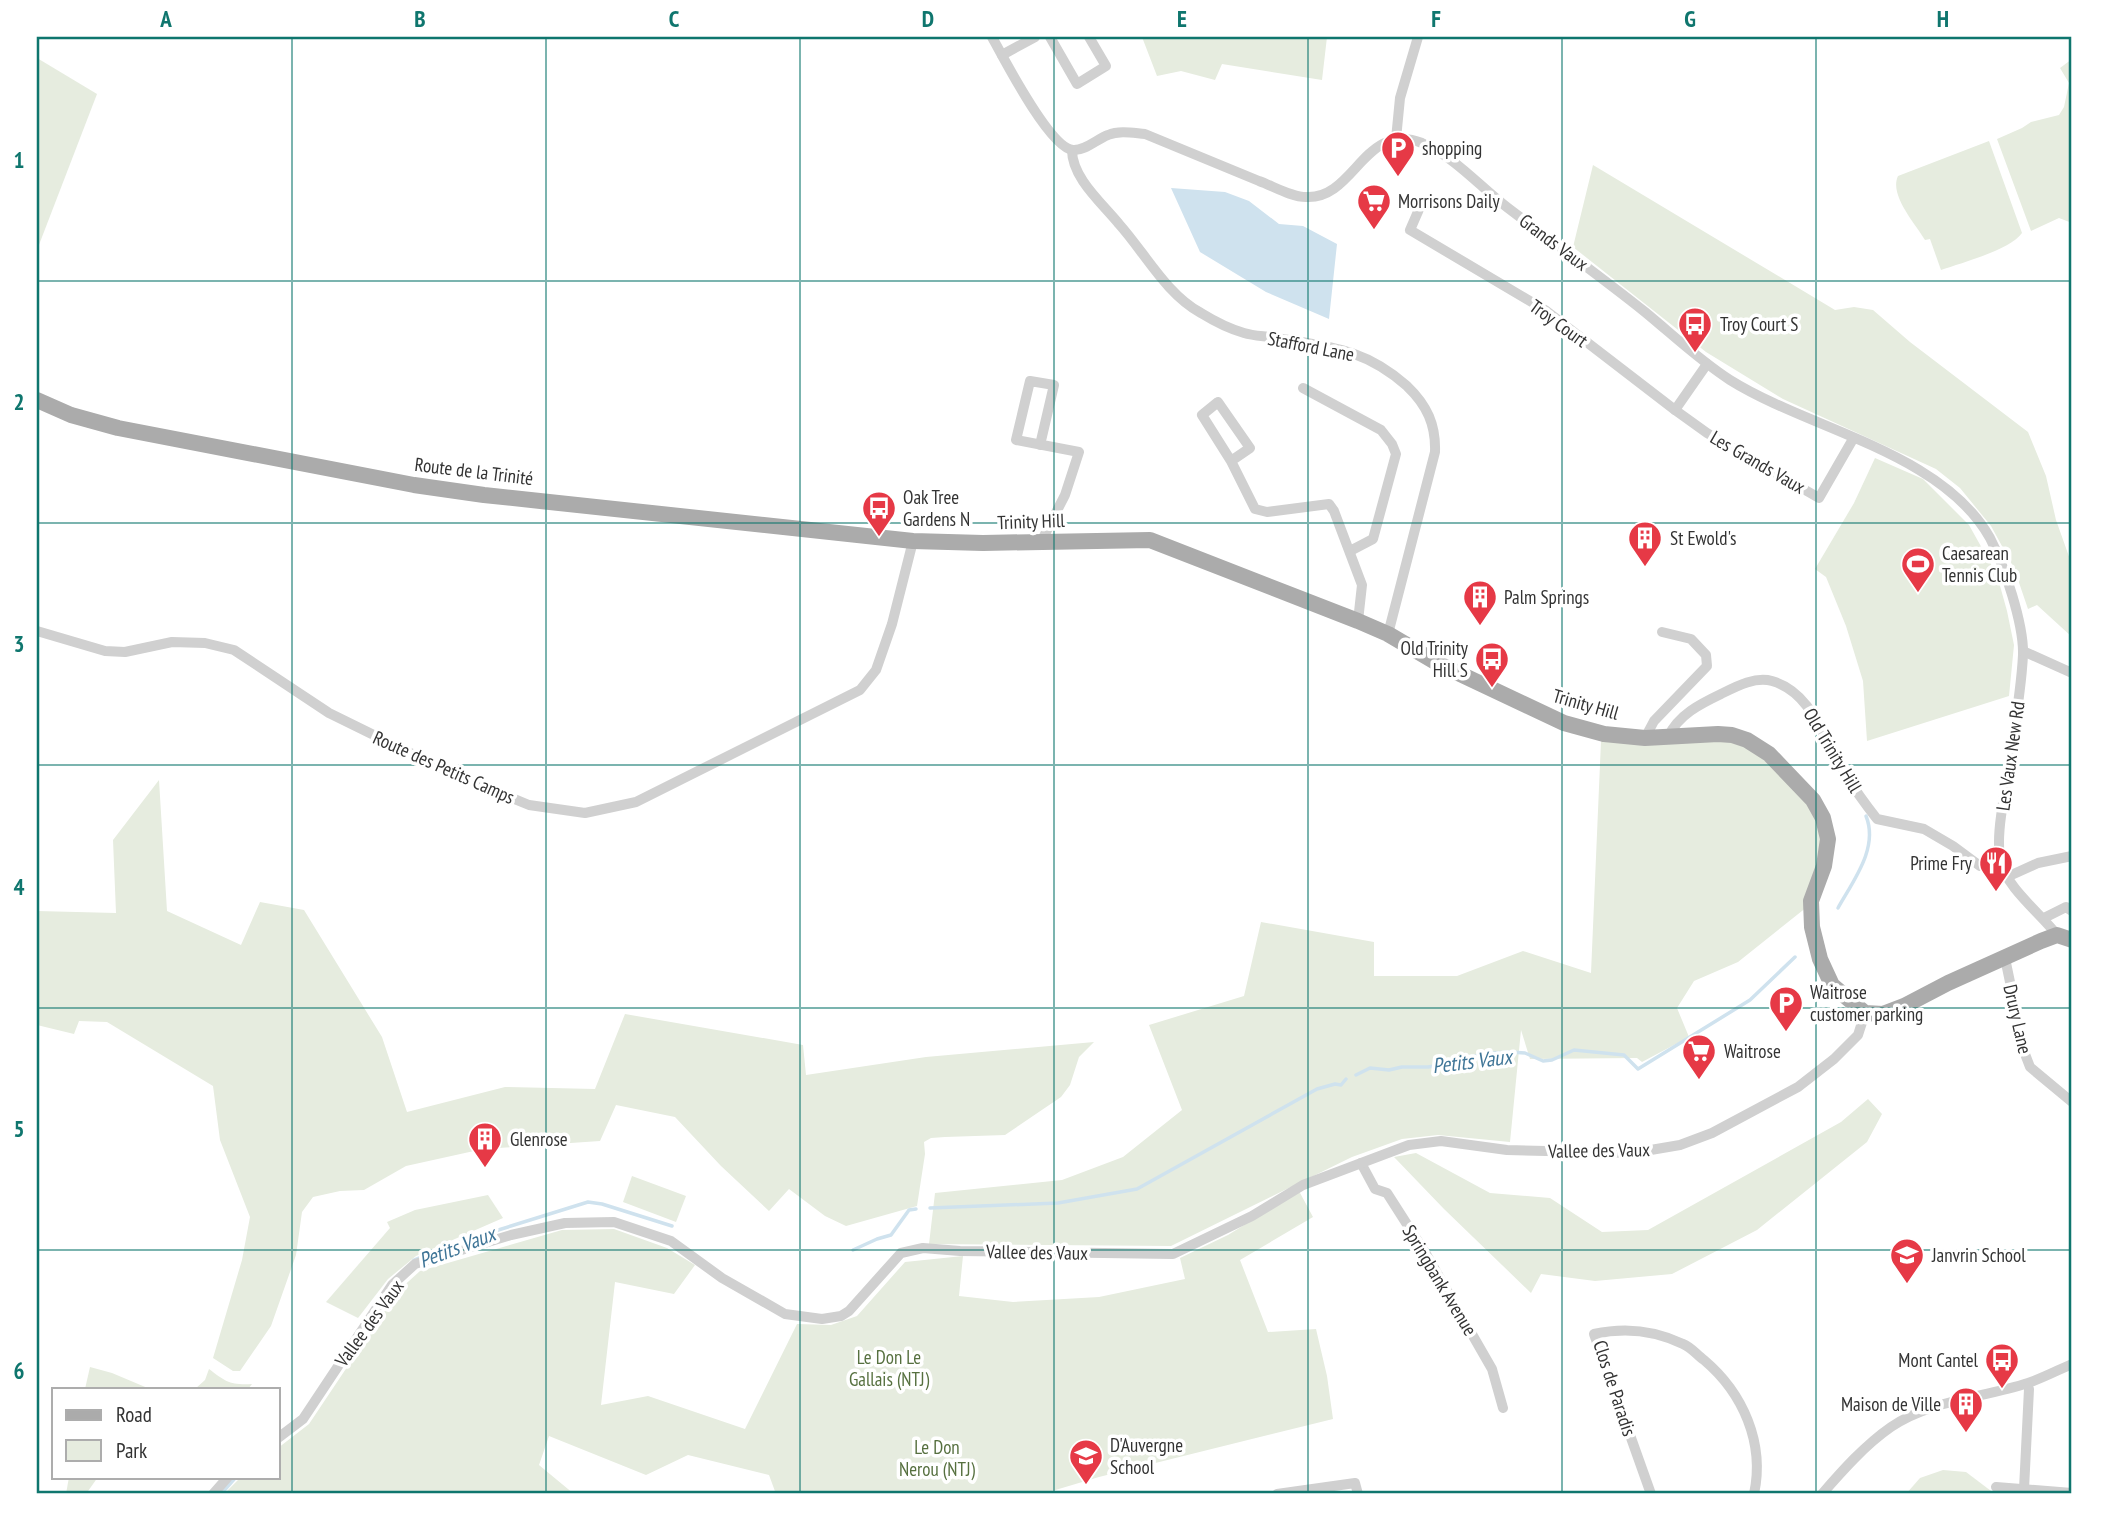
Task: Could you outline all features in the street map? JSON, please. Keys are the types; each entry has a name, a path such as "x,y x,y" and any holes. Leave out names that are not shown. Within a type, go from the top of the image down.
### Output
{"main road":[{"name":"Route de la Trinité","path":"37,400 71,415 118,428 415,486 913,541"},
{"name":"Trinity Hill","path":"913,541 983,543 1150,540 1388,634 1439,664 1564,723 1604,734 1645,738 1718,734 1747,740 1769,754 1813,800 1823,818 1828,839 1824,866 1811,901 1812,928 1820,959 1832,985 1865,1013"},
{"path":"1865,1013 1883,1014 2005,958 2065,937"}],"street":[{"path":"992,37 1045,128 1059,143 1072,150 1083,148 1110,134 1145,134 1308,198 1338,187 1365,156 1380,145 1396,139 1400,98 1418,37"},
{"path":"1002,55 1035,37"},
{"path":"1051,37 1077,84 1107,66 1089,37"},
{"name":"Grands Vaux","path":"1396,139 1419,142 1450,159 1506,206 1731,380 1926,472 1959,498 1989,536 2006,571 2023,651"},
{"name":"Stafford Lane","path":"1072,150 1072,164 1092,192 1178,297 1200,313 1244,333 1339,348 1364,356 1395,376 1413,392 1429,414 1436,433 1435,452 1388,634"},
{"name":"Troy Court","path":"1420,207 1410,230 1545,310 1675,410"},
{"path":"1675,410 1707,364"},
{"path":"1040,445 1054,385 1030,381 1016,440 1040,445 1079,452 1065,495 1042,540"},
{"path":"1303,388 1381,430 1396,454 1373,539 1350,551"},
{"path":"1231,461 1250,448 1218,402 1202,415 1231,461 1255,509 1267,512 1329,504 1334,510 1362,585 1358,621"},
{"name":"Les Grands Vaux","path":"1675,410 1707,433 1819,498 1853,439"},
{"name":"Route des Petits Camps","path":"37,631 105,651 125,652 172,642 205,643 234,650 329,713 449,772 530,805 585,813 636,802 860,690 876,670 892,624 913,541"},
{"path":"1645,738 1654,721 1707,666 1706,655 1691,639 1662,632"},
{"path":"2023,651 2072,674"},
{"name":"Les Vaux New Rd","path":"2000,862 2000,823 2023,651"},
{"name":"Old Trinity Hill","path":"1668,737 1674,723 1703,702 1757,680 1770,680 1792,690 1806,703 1845,774 1877,819 1924,829 1980,866 2000,862"},
{"path":"2007,877 2038,863 2072,856"},
{"path":"2000,862 2020,894 2065,937"},
{"path":"2044,918 2066,907 2072,911"},
{"name":"Drury Lane","path":"2005,958 2030,1067 2072,1101"},
{"name":"Vallee des Vaux","path":"280,1436 303,1419 393,1285 415,1264 511,1235 565,1223 614,1222 671,1241 722,1278 786,1314 822,1319 841,1316 849,1311 901,1253 923,1248 960,1251 1173,1254 1252,1216 1303,1185 1409,1145 1441,1141 1507,1150 1633,1153 1680,1145 1712,1133 1798,1087 1835,1059 1858,1035 1865,1013"},
{"name":"Springbank Avenue","path":"1361,1163 1375,1189 1387,1193 1492,1369 1503,1408"},
{"name":"Clos de Paradis","path":"1651,1494 1594,1334 1618,1329 1653,1333 1686,1345 1712,1367 1739,1399 1746,1417 1756,1452 1757,1480 1754,1494"},
{"path":"1822,1494 1890,1427 1913,1415 2030,1383 2072,1364"},
{"path":"2024,1489 2029,1389"},
{"path":"213,1494 227,1478"},
{"path":"1278,1494 1355,1483 1358,1494"},
{"path":"1996,1487 2072,1493"}],"green space":[{"path":"1142,37 1327,37 1322,80 1222,64 1215,80 1181,71 1157,76"},
{"path":"37,58 97,94 37,250"},
{"path":"2072,59 2072,223 2059,218 2031,231 1997,139 2031,122 2059,115 2064,107 2069,83 2060,68"},
{"path":"1989,141 2022,233 2007,245 1941,270 1930,239 1925,240 1900,200 1896,184 1898,176"},
{"path":"1593,165 1835,310 1854,307 1873,310 1910,342 2028,432 2046,476 2056,520 2072,565 2072,637 2037,605 2028,609 2014,568 1991,526 1960,488 1936,469 1783,399 1706,352 1573,247"},
{"name":"Caesarean Tennis Club","path":"1875,458 1923,479 1969,525 1997,575 2014,645 2009,696 1867,741 1863,681 1846,626 1826,577 1815,569 1854,503"},
{"path":"1729,740 1749,747 1793,785 1817,818 1819,860 1807,907 1738,962 1694,981 1677,1008 1689,1037 1642,1062 1637,1058 1530,1059 1521,1030 1510,1142 1438,1135 1402,1139 1352,1157 1171,1246 929,1244 935,1193 1062,1180 1123,1157 1182,1110 1149,1025 1244,996 1261,922 1374,942 1374,976 1457,976 1523,951 1591,973 1601,741"},
{"path":"159,780 167,911 241,945 260,902 304,910 382,1037 407,1112 505,1087 595,1089 625,1014 803,1045 806,1075 926,1057 1094,1042 1079,1057 1070,1085 1061,1097 1005,1135 931,1138 924,1142 925,1154 917,1206 846,1226 825,1216 789,1189 769,1211 721,1166 675,1117 616,1105 600,1141 483,1149 406,1166 364,1190 340,1191 313,1197 302,1212 296,1255 271,1326 240,1371 233,1371 213,1358 242,1260 250,1217 220,1140 213,1086 107,1022 79,1021 74,1034 37,1025 37,911 116,913 113,840"},
{"path":"1868,1099 1882,1114 1867,1142 1757,1230 1672,1274 1595,1281 1541,1274 1531,1293 1394,1157 1416,1153 1490,1193 1550,1198 1602,1232 1648,1230 1841,1122"},
{"path":"632,1176 686,1196 676,1222 623,1202"},
{"path":"1299,1191 1313,1217 1240,1260 1268,1332 1316,1329 1333,1419 1099,1477 1042,1494 776,1494 769,1475 688,1455 646,1475 549,1436 539,1465 574,1494 224,1494 240,1478 280,1478 280,1446 309,1424 398,1291 420,1271 562,1230 614,1229 667,1248 695,1265 674,1294 615,1282 601,1405 648,1396 745,1429 797,1324 831,1325 857,1316 905,1262 963,1256 959,1296 1013,1302 1099,1297 1185,1279 1180,1258 1228,1235"},
{"path":"488,1195 503,1218 416,1256 388,1279 358,1318 326,1302 390,1228 387,1222 415,1210"},
{"path":"90,1367 148,1388 85,1388"},
{"path":"209,1369 229,1382 252,1384 249,1388 196,1388 205,1380"},
{"path":"1943,1470 1966,1472 1995,1494 1906,1494 1920,1478"},
{"path":"69,1478 97,1478 86,1494 66,1494"}],"water":[{"path":"1171,188 1225,192 1249,201 1279,224 1303,226 1337,244 1329,319 1266,292 1200,252"}],"waterway":[{"name":"Petits Vaux","path":"1838,908 1867,852 1869,828 1866,816"},
{"name":"Petits Vaux","path":"1356,1075 1370,1068 1389,1070 1428,1067 1460,1062 1480,1054 1525,1053 1543,1061 1552,1060 1574,1050 1624,1055 1638,1069 1750,1000 1795,957"},
{"name":"Petits Vaux","path":"930,1208 1058,1203 1137,1189 1317,1089 1341,1085 1346,1079"},
{"name":"Petits Vaux","path":"414,1260 450,1245 588,1202 672,1226"},
{"name":"Petits Vaux","path":"853,1250 891,1235 909,1210 916,1209"},
{"name":"Petits Vaux","path":"221,1494 235,1478"}],"place":[{"name":"shopping","path":"1398,178"},
{"name":"Morrisons Daily","path":"1374,231"},
{"name":"Troy Court S","path":"1695,354"},
{"name":"Oak Tree Gardens N","path":"879,538"},
{"name":"St Ewold's","path":"1645,568"},
{"name":"Caesarean Tennis Club","path":"1918,594"},
{"name":"Palm Springs","path":"1480,627"},
{"name":"Old Trinity Hill S","path":"1492,689"},
{"name":"Prime Fry","path":"1996,893"},
{"name":"Waitrose customer parking","path":"1786,1033"},
{"name":"Waitrose","path":"1699,1081"},
{"name":"Glenrose","path":"485,1169"},
{"name":"Janvrin School","path":"1907,1285"},
{"name":"Mont Cantel","path":"2002,1390"},
{"name":"Maison de Ville","path":"1966,1434"},
{"name":"D'Auvergne School","path":"1086,1486"}],"park label":[{"name":"Le Don Le Gallais (NTJ)","path":"889,1368"},
{"name":"Le Don Nerou (NTJ)","path":"937,1458"}]}
